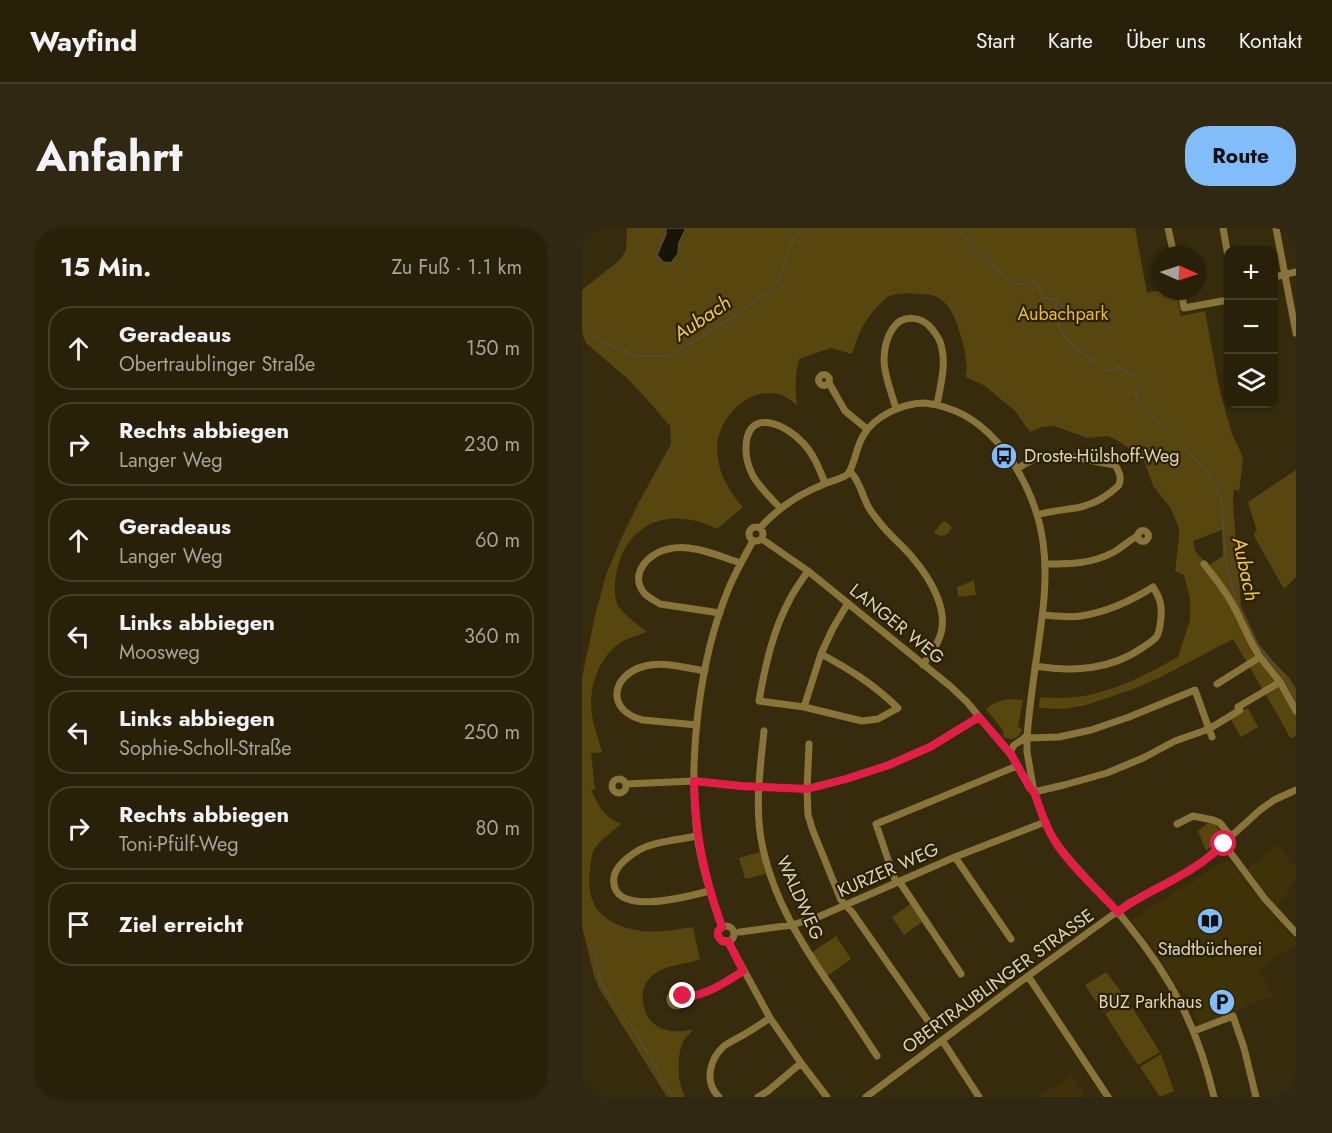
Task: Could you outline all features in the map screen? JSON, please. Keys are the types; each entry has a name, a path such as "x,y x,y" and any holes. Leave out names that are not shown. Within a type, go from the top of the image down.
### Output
{"street":[{"path":"1168,228 1172,246"},
{"path":"1223,228 1226,246"},
{"path":"1276,228 1296,333"},
{"path":"1278,276 1296,272"},
{"path":"1183,300 1184,308 1224,301"},
{"path":"896,409 885,370 885,350 893,328 909,318 917,318 928,324 938,336 942,346 942,374 937,405"},
{"path":"829,382 846,411 867,429"},
{"path":"760,528 780,508 796,497 844,477 850,471 867,429 896,409 917,404 937,405 967,416 1001,446 1017,469 1032,498 1044,545 1042,615 1027,736 1027,752 1020,760 1011,756 1011,749 1027,736 1059,737 1092,730 1196,690 1212,737"},
{"path":"780,508 753,476 747,462 746,439 750,429 755,425 766,422 788,429 812,453 825,483"},
{"path":"1017,469 1042,456 1059,455 1114,465 1117,469 1119,485 1106,496 1083,506 1037,515"},
{"path":"850,471 860,483 869,508 926,575 938,600 942,616 941,634 923,665"},
{"path":"754,527 760,528 764,534 762,539 753,541 748,536 749,531 754,527"},
{"path":"1045,564 1088,562 1102,558 1138,536"},
{"name":"LANGER WEG","path":"762,539 848,603 967,702 1011,756 1034,792 1055,841 1118,912 1172,986 1203,1054 1214,1097"},
{"path":"722,927 709,891 697,836 695,752 705,671 720,613 753,541"},
{"path":"720,613 660,604 652,600 641,588 639,574 646,560 655,553 668,549 694,549 741,563"},
{"path":"1204,564 1234,606 1248,637 1260,657 1280,682 1296,711"},
{"path":"808,572 790,597 778,625 767,660 759,701 804,707 862,721 878,719 898,708 867,681 821,654"},
{"path":"1035,666 1088,669 1125,658 1158,635 1161,603 1153,588 1128,601 1087,615 1065,617 1042,615"},
{"path":"804,707 821,654 848,603"},
{"path":"1217,684 1260,657"},
{"path":"698,725 634,718 620,707 616,691 626,676 648,665 660,664 705,671"},
{"path":"1002,745 1025,745 1034,792 1107,773 1175,741 1209,729 1240,710 1238,707 1280,682"},
{"path":"626,784 694,781 758,788 807,789 889,765 930,747 979,717"},
{"name":"WALDWEG","path":"764,731 758,788 760,828 762,848 772,880 792,925 815,964 877,1056"},
{"path":"810,744 808,815 841,900 928,1021"},
{"path":"961,974 898,882 876,825 1017,766"},
{"name":"OBERTRAUBLINGER STRASSE","path":"866,1097 1028,976 1139,897 1204,861 1274,800 1296,790"},
{"path":"1178,824 1193,816 1213,820 1220,823 1231,837"},
{"name":"KURZER WEG","path":"740,932 792,925 818,917 954,857 1045,822"},
{"path":"697,836 640,850 619,866 615,873 615,885 617,891 628,898 650,902 672,900 709,891"},
{"path":"1224,844 1265,899 1296,933"},
{"path":"954,857 1011,939"},
{"path":"727,926 733,931 733,936 728,941 722,941 719,938 718,933 722,927 727,926"},
{"path":"728,941 770,1018 827,1097"},
{"path":"684,998 715,989 743,971"},
{"path":"1028,976 1108,1097"},
{"path":"1194,1031 1233,1016 1244,1048 1256,1097"},
{"path":"719,1097 712,1089 709,1074 714,1059 725,1046 770,1018"},
{"path":"942,1040 979,1097"},
{"path":"758,1097 801,1063"}],"shaded area":[{"path":"666,228 686,228 679,243 678,254 671,263 663,262 657,255 666,234"},
{"path":"1278,844 1290,858 1287,860 1296,867 1296,880 1277,907 1247,869"},
{"path":"1228,859 1296,941 1296,945 1259,968 1273,996 1200,1025 1182,989 1179,990 1165,965 1132,920"},
{"path":"1072,1075 1086,1097 1041,1097 1040,1095"}],"green space":[{"name":"Aubachpark","path":"627,228 1135,228 1147,293 1152,292 1152,300 1178,300 1181,316 1205,311 1224,408 1243,461 1239,491 1234,489 1233,502 1241,606 1259,644 1296,688 1296,736 1290,738 1233,639 1131,690 1086,705 1065,709 1039,708 1040,697 1078,697 1095,694 1145,675 1178,657 1190,620 1190,599 1184,575 1175,571 1179,528 1170,507 1153,486 1145,463 1139,455 1108,436 1088,438 1054,426 1042,427 1030,432 1015,411 985,386 966,377 965,352 961,336 952,313 945,303 932,295 904,293 888,297 865,322 852,354 831,348 799,359 796,382 797,405 783,396 766,393 745,400 729,416 719,436 717,447 719,464 724,480 743,507 717,529 700,522 683,519 667,519 653,523 629,542 621,557 616,576 617,604 625,614 647,632 626,640 612,649 600,666 593,685 592,715 602,752 591,753 595,789 591,790 605,814 621,824 594,850 590,869 590,894 600,912 617,925 655,932 693,927 700,960 668,967 654,974 645,986 643,996 647,1016 662,1029 683,1031 693,1029 681,1046 678,1069 685,1097 667,1097 599,988 582,926 582,678 606,575 640,500 671,444 670,426 630,381 586,343 582,333 582,290 620,260 626,250","holes":["1222,530 1223,556 1208,566 1195,551 1193,541"]},
{"path":"1296,470 1296,577 1284,589 1255,538 1254,532 1257,531 1248,502"},
{"path":"943,521 952,528 946,535 941,536 934,532"},
{"path":"974,580 976,595 958,597 957,587"},
{"path":"1012,699 1023,700 1018,727 1022,729 1019,735 1012,739 1003,736 1004,732 986,709 998,702"},
{"path":"1248,708 1258,727 1241,737 1230,718"},
{"path":"1209,822 1215,824 1223,835 1206,851 1198,831"},
{"path":"760,852 766,874 745,879 739,858"},
{"path":"910,904 922,922 904,935 892,917"},
{"path":"836,936 851,959 827,976 811,953"},
{"path":"1106,972 1126,998 1103,1012 1085,985"},
{"path":"1127,999 1160,1052 1138,1065 1105,1014"},
{"path":"1161,1054 1174,1091 1160,1097 1140,1067"}],"waterway":[{"name":"Aubach","path":"582,325 601,342 637,356 668,356 749,306 778,283 794,238 803,228"},
{"name":"Aubach","path":"956,228 998,271 1018,283 1026,285 1032,280 1037,282 1042,298 1057,300 1056,319 1064,335 1076,348 1105,370 1111,371 1118,367 1138,379 1141,385 1135,390 1140,406 1168,430"},
{"name":"Aubach","path":"1180,443 1203,467 1221,498 1226,561 1240,611"},
{"name":"Aubach","path":"1245,621 1257,644 1285,677 1296,699"},
{"path":"594,946 601,982 634,1030 673,1097"}],"place":[{"name":"Droste-Hülshoff-Weg","path":"1004,456"},
{"name":"Stadtbücherei","path":"1210,921"},
{"name":"BUZ Parkhaus","path":"1222,1002"}],"route":[{"path":"683,996 684,998 704,994 743,971 728,941 720,940 718,936 718,931 722,927 709,891 697,836 694,781 758,788 807,789 889,765 930,747 979,717 1011,754 1034,792 1055,841 1118,912 1139,897 1204,861 1224,844"}]}
